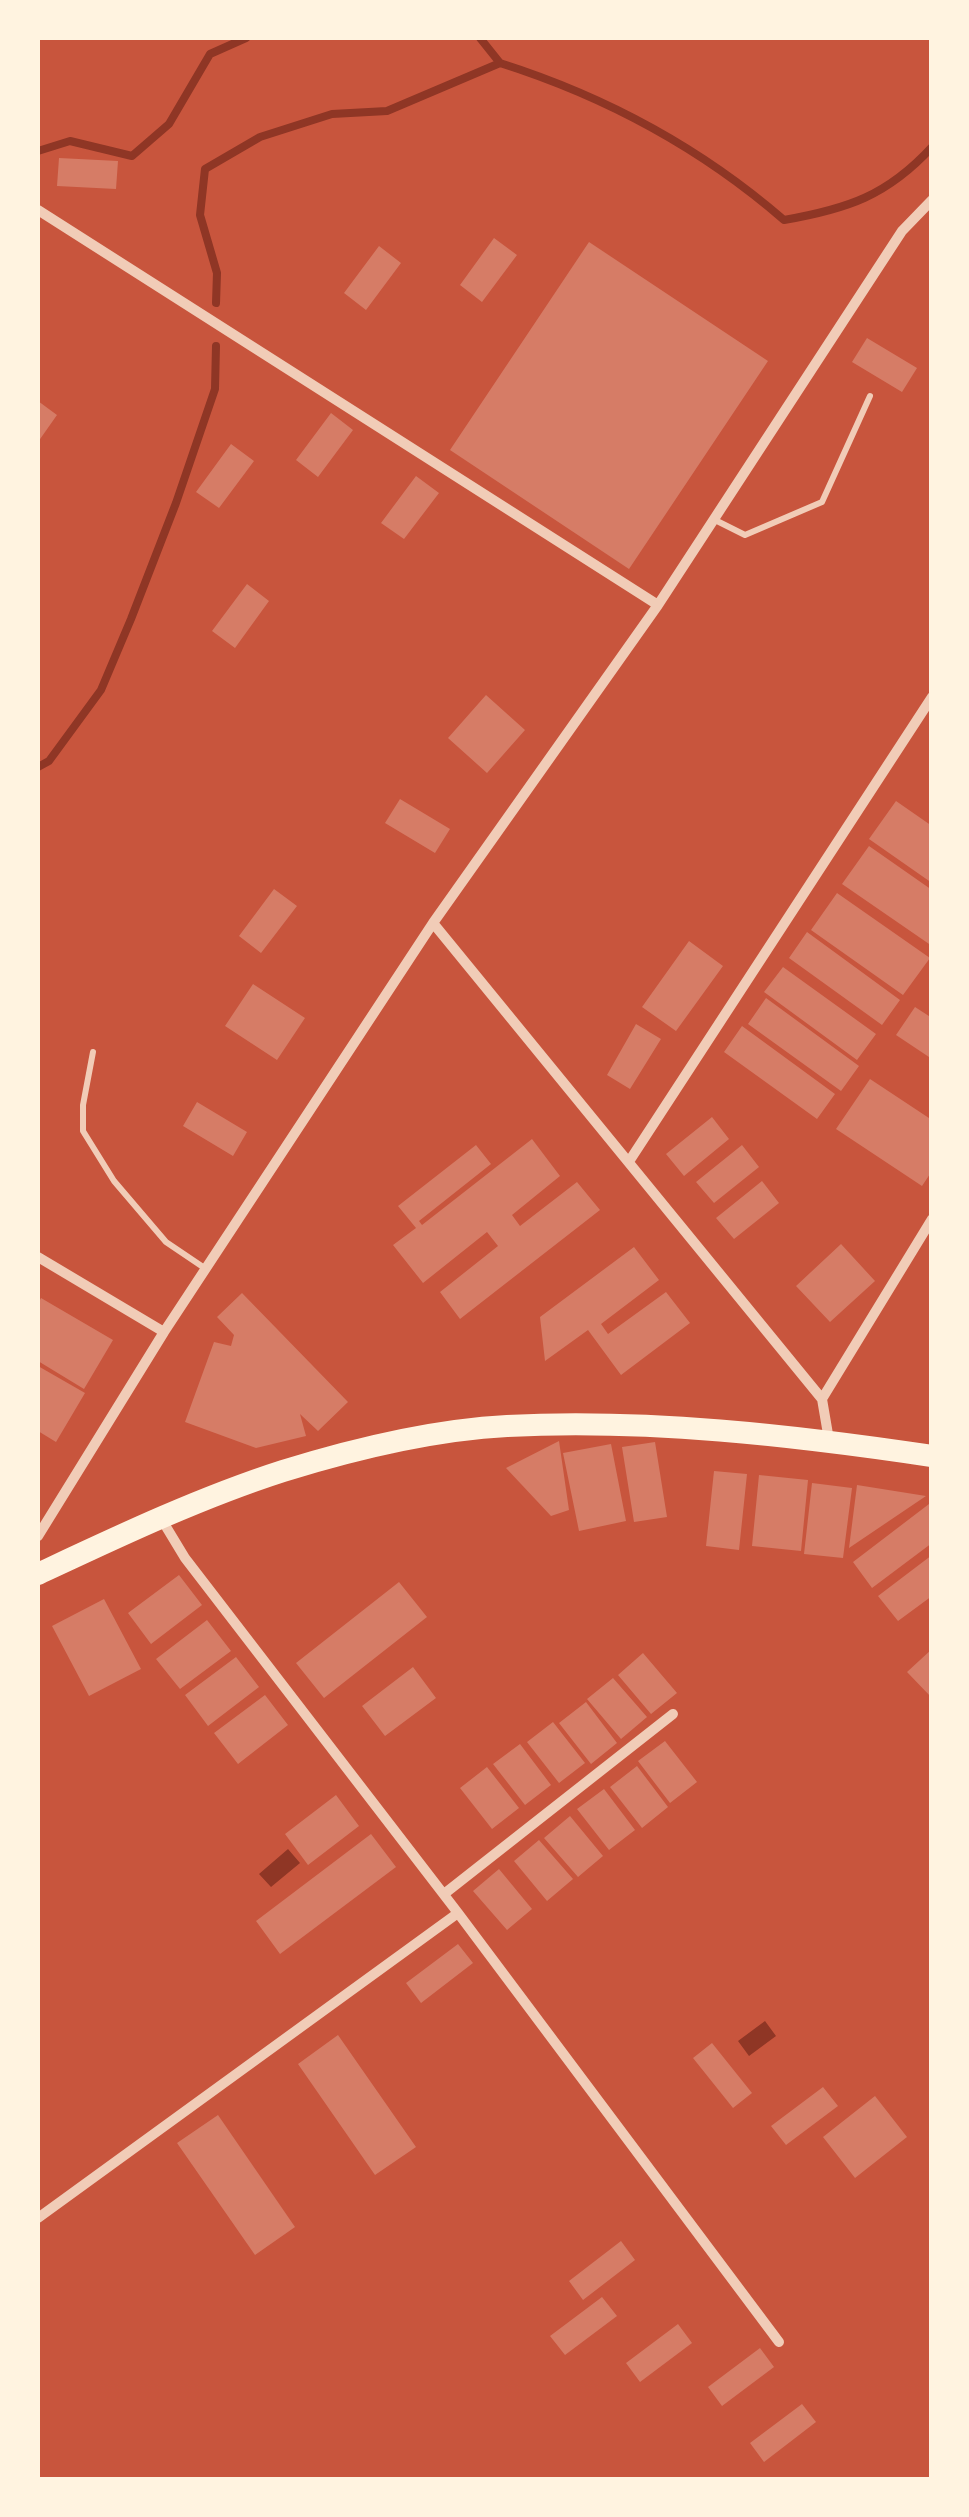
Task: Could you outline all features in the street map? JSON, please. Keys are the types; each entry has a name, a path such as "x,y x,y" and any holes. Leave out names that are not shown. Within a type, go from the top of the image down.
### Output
{"main road":[{"path":"38,1574 161,1518 281,1472 426,1437 505,1426 649,1426 829,1440 932,1456"}],"street":[{"path":"38,1536 164,1332 433,923 658,605 902,230 932,200"},
{"path":"38,210 658,605"},
{"path":"630,1160 932,697"},
{"path":"433,923 822,1399 829,1440"},
{"path":"822,1399 932,1219"},
{"path":"38,1257 164,1332"},
{"path":"161,1518 185,1558 444,1894 779,2342"},
{"path":"444,1894 673,1714"},
{"path":"38,2218 458,1913"}],"lane":[{"path":"714,519 745,534 822,502 870,396"},
{"path":"93,1052 82,1131 114,1180 166,1242 206,1268"}],"shaded area":[{"path":"288,1849 300,1863 271,1887 259,1874"},
{"path":"765,2021 776,2036 749,2056 738,2041"}],"building":[{"path":"59,158 118,161 116,189 57,186"},
{"path":"494,238 517,255 482,302 460,285"},
{"path":"589,242 768,361 629,569 450,450"},
{"path":"379,246 401,263 366,310 344,293"},
{"path":"867,338 917,368 902,392 852,362"},
{"path":"38,401 57,415 38,442"},
{"path":"331,413 353,430 318,477 296,460"},
{"path":"231,444 254,461 219,508 196,492"},
{"path":"416,476 439,493 404,539 381,523"},
{"path":"247,584 269,601 235,648 212,631"},
{"path":"486,695 525,730 487,773 448,738"},
{"path":"400,799 450,829 435,853 385,823"},
{"path":"896,801 932,826 932,883 869,839"},
{"path":"869,846 932,890 932,946 842,884"},
{"path":"274,889 297,906 261,953 239,936"},
{"path":"837,893 930,958 903,995 811,930"},
{"path":"807,932 900,1000 882,1025 789,958"},
{"path":"689,941 723,966 676,1031 642,1007"},
{"path":"783,967 876,1034 857,1060 764,992"},
{"path":"253,984 305,1018 277,1060 225,1026"},
{"path":"766,998 859,1066 841,1091 748,1024"},
{"path":"915,1007 932,1018 932,1059 896,1035"},
{"path":"636,1024 661,1039 630,1089 607,1075"},
{"path":"742,1026 835,1094 817,1119 724,1052"},
{"path":"870,1079 932,1120 932,1171 922,1186 836,1129"},
{"path":"197,1102 247,1132 233,1156 183,1126"},
{"path":"712,1117 729,1139 684,1176 666,1154"},
{"path":"532,1139 560,1176 512,1215 520,1226 577,1182 600,1210 460,1319 440,1292 498,1246 487,1232 423,1283 393,1245 416,1228 398,1206 476,1145 491,1164 419,1221 422,1225"},
{"path":"742,1145 759,1167 714,1203 696,1182"},
{"path":"762,1181 779,1203 734,1239 716,1218"},
{"path":"841,1244 875,1281 830,1322 796,1286"},
{"path":"634,1247 659,1280 601,1324 608,1334 666,1292 690,1323 621,1375 588,1330 545,1361 540,1317"},
{"path":"242,1293 348,1402 318,1431 300,1414 306,1436 256,1448 185,1422 214,1342 231,1346 234,1335 217,1317"},
{"path":"41,1298 113,1340 84,1389 38,1361"},
{"path":"38,1366 85,1393 56,1442 38,1431"},
{"path":"559,1441 569,1510 551,1516 506,1468"},
{"path":"655,1442 667,1517 634,1522 622,1447"},
{"path":"611,1444 626,1521 579,1531 563,1453"},
{"path":"714,1471 747,1474 739,1550 706,1546"},
{"path":"759,1475 808,1480 801,1551 752,1546"},
{"path":"812,1483 852,1488 843,1558 804,1554"},
{"path":"857,1485 926,1496 849,1548"},
{"path":"929,1504 932,1543 872,1588 853,1562"},
{"path":"932,1555 932,1596 898,1621 878,1596"},
{"path":"179,1575 202,1605 151,1644 128,1613"},
{"path":"399,1582 427,1617 324,1698 296,1663"},
{"path":"104,1599 141,1669 89,1696 52,1626"},
{"path":"207,1620 231,1651 180,1689 156,1659"},
{"path":"932,1649 932,1698 907,1672"},
{"path":"643,1653 677,1693 651,1714 618,1675"},
{"path":"236,1657 259,1687 208,1726 185,1695"},
{"path":"413,1667 436,1698 385,1736 362,1706"},
{"path":"613,1678 647,1717 621,1739 587,1699"},
{"path":"265,1695 288,1725 238,1764 214,1733"},
{"path":"586,1702 617,1743 591,1764 559,1723"},
{"path":"553,1722 585,1763 559,1783 527,1742"},
{"path":"665,1741 697,1782 670,1803 638,1761"},
{"path":"520,1744 551,1785 525,1805 493,1764"},
{"path":"637,1766 668,1807 642,1828 610,1787"},
{"path":"487,1767 519,1808 492,1829 460,1788"},
{"path":"604,1789 635,1830 609,1850 577,1809"},
{"path":"336,1795 359,1826 308,1865 285,1834"},
{"path":"570,1816 603,1856 578,1877 544,1838"},
{"path":"371,1834 396,1867 280,1954 256,1921"},
{"path":"539,1840 573,1879 547,1901 514,1861"},
{"path":"499,1869 532,1909 507,1930 473,1891"},
{"path":"458,1944 473,1963 421,2003 406,1983"},
{"path":"338,2035 416,2147 375,2175 298,2064"},
{"path":"712,2043 752,2093 733,2108 693,2058"},
{"path":"823,2087 838,2106 786,2145 771,2126"},
{"path":"875,2096 907,2137 855,2178 823,2137"},
{"path":"218,2115 295,2227 255,2255 177,2143"},
{"path":"621,2241 635,2260 583,2300 569,2281"},
{"path":"602,2297 617,2316 565,2355 550,2336"},
{"path":"678,2324 692,2343 640,2382 626,2363"},
{"path":"760,2348 774,2367 722,2406 708,2387"},
{"path":"802,2404 816,2422 764,2462 750,2443"}],"waterway":[{"path":"38,151 70,141 132,156 169,124 210,54 246,38"},
{"path":"480,38 500,63"},
{"path":"216,303 217,273 200,215 205,169 260,137 332,114 387,111 500,63 577,91 650,127 719,170 784,220 865,198 899,178 932,147"},
{"path":"38,767 49,761 101,690 176,503 215,389 216,346"}]}
